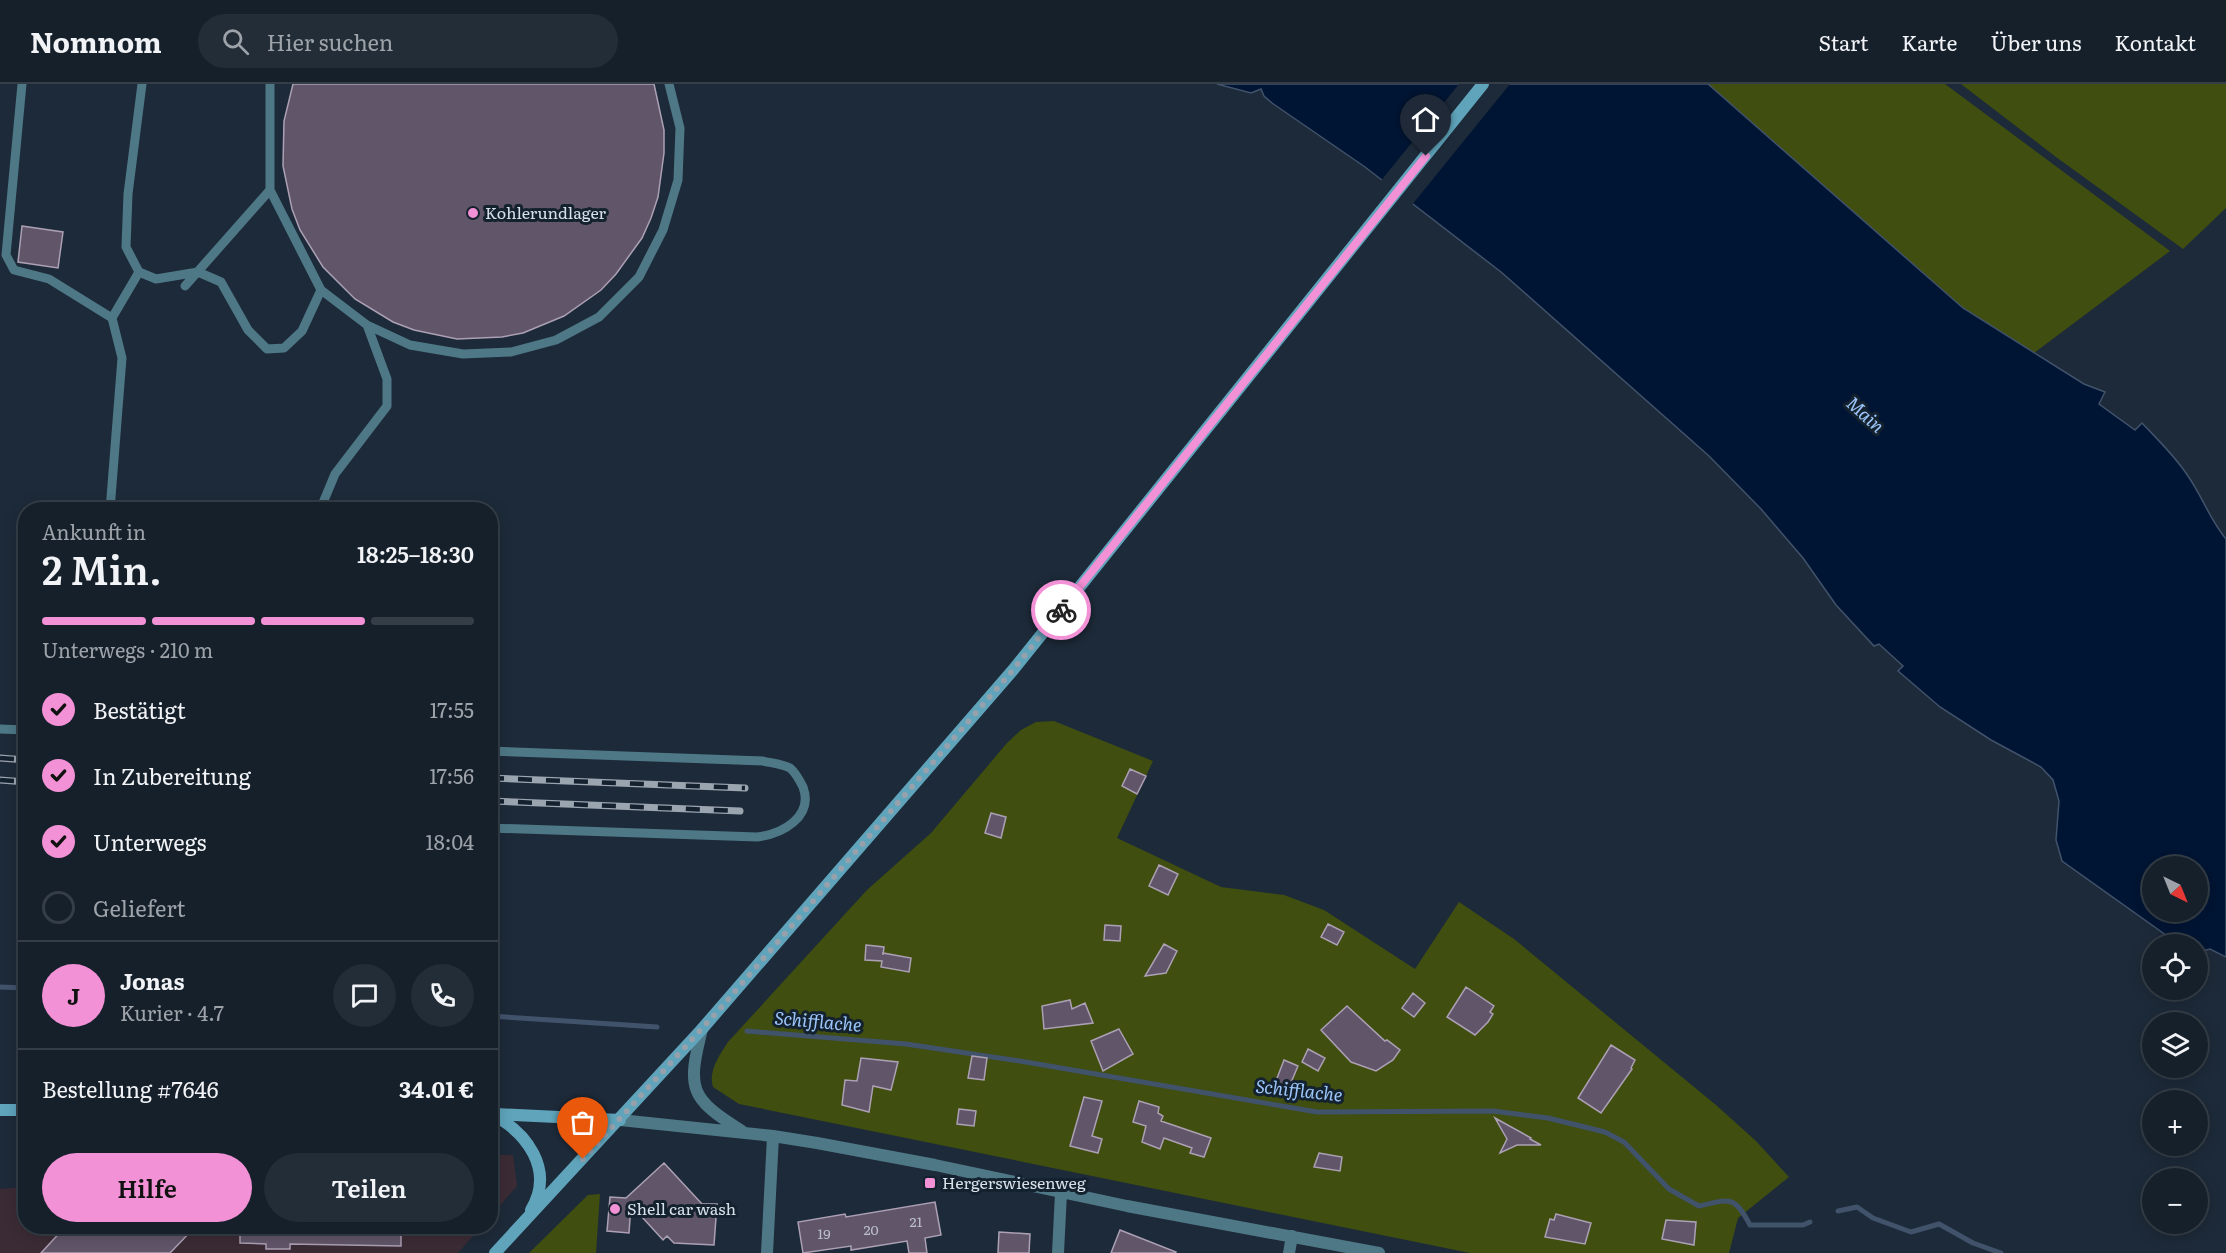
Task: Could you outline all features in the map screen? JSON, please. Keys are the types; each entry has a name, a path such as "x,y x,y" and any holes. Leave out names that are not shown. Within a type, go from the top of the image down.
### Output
{"main road":[{"path":"495,1253 702,1029 1013,670 1483,84"},
{"path":"0,1110 18,1110"},
{"path":"498,1114 620,1120"},
{"path":"498,1118 517,1130 530,1144 535,1154 539,1171 539,1188 534,1205 525,1220"}],"street":[{"path":"702,1029 694,1066 696,1093 711,1111 745,1133"},
{"path":"620,1120 773,1136 935,1165 1061,1193 1379,1253"},
{"path":"767,1253 773,1136"},
{"path":"1058,1253 1061,1193"},
{"path":"1289,1253 1292,1236"}],"lane":[{"path":"22,84 3,254 14,270 49,279 112,318 122,358 111,502"},
{"path":"142,84 128,194 126,247 139,272 156,279 198,272 222,282 248,330 267,350 284,348 302,331 321,290"},
{"path":"270,84 270,190 321,290 367,325 410,345 463,354 512,352 556,340 598,317 639,277 663,230 678,180 680,129 669,84"},
{"path":"185,286 270,190"},
{"path":"112,318 139,272"},
{"path":"324,502 336,474 387,406 387,379 367,325"},
{"path":"0,729 18,730"},
{"path":"498,751 763,761 790,769 801,781 805,793 804,806 794,822 774,835 758,837 498,828"}],"shaded area":[{"path":"498,1155 513,1155 517,1186 498,1208"},
{"path":"18,1188 18,1234 475,1234 458,1253 0,1253 0,1189"}],"green space":[{"path":"1708,84 1945,84 2170,251 2034,353 1963,308"},
{"path":"1961,84 2226,84 2226,208 2183,249 2056,157"},
{"path":"1054,721 1153,761 1117,838 1221,887 1284,895 1324,910 1415,969 1459,902 1514,939 1716,1105 1756,1141 1789,1177 1738,1218 1729,1253 1470,1253 739,1104 713,1087 713,1069 728,1042 867,890 931,833 1007,743 1021,730 1036,722"},
{"path":"600,1194 596,1253 529,1253 588,1195"}],"water":[{"name":"Main","path":"1217,84 1708,84 1963,308 2084,384 2105,392 2099,404 2135,430 2142,423 2183,469 2226,539 2226,957 2208,950 2208,934 2165,934 2148,922 2208,922 2208,856 2142,856 2142,918 2062,861 2056,840 2059,801 2053,780 2041,767 1991,740 1940,707 1898,671 1903,666 1879,644 1874,646 1836,605 1803,558 1761,509 1709,456 1501,272 1365,167 1272,103 1264,96 1261,89 1251,93"}],"pier":[{"path":"1459,84 1510,84 1411,206 1380,182"}],"building":[{"name":"Kohlerundlager","path":"293,84 654,84 664,130 664,153 658,197 651,218 642,238 616,274 601,290 564,316 523,333 502,337 457,339 414,330 393,322 355,299 323,267 300,230 292,209 283,166 284,121"},
{"path":"22,226 63,232 58,268 18,262"},
{"path":"1130,769 1146,776 1137,794 1122,786"},
{"path":"991,813 1006,817 1001,838 985,833"},
{"path":"1159,865 1178,874 1168,895 1149,886"},
{"path":"1328,924 1344,932 1337,945 1321,937"},
{"path":"1105,925 1121,926 1120,941 1104,940"},
{"path":"1164,944 1177,951 1166,973 1145,976"},
{"path":"866,945 884,947 883,953 911,958 909,972 881,967 882,961 865,960"},
{"path":"1466,987 1494,1006 1490,1012 1493,1014 1488,1022 1475,1035 1447,1017"},
{"path":"1413,993 1425,1003 1414,1017 1402,1008"},
{"path":"1070,1000 1072,1009 1085,1003 1093,1023 1044,1029 1042,1006"},
{"path":"1347,1006 1385,1041 1387,1040 1400,1050 1393,1060 1376,1071 1351,1062 1321,1030"},
{"path":"1119,1029 1133,1054 1103,1071 1091,1041"},
{"path":"1611,1045 1635,1060 1632,1069 1601,1113 1578,1098"},
{"path":"1308,1049 1325,1058 1318,1071 1302,1062"},
{"path":"972,1056 987,1058 984,1080 968,1078"},
{"path":"861,1058 898,1062 891,1090 873,1086 869,1112 842,1105 845,1080 857,1081"},
{"path":"1284,1060 1298,1066 1287,1092 1274,1086"},
{"path":"1084,1097 1102,1101 1092,1136 1102,1139 1098,1153 1070,1146"},
{"path":"1139,1101 1159,1107 1158,1113 1163,1116 1161,1121 1211,1138 1204,1157 1190,1153 1192,1148 1164,1138 1160,1149 1142,1142 1146,1126 1133,1122"},
{"path":"959,1109 976,1111 974,1126 957,1124"},
{"path":"1495,1118 1541,1145 1517,1145 1500,1153 1507,1139"},
{"path":"1319,1153 1342,1157 1340,1171 1314,1167"},
{"path":"664,1163 702,1204 717,1204 714,1245 674,1243 667,1236 663,1240 631,1205 629,1233 607,1231 610,1197 626,1198"},
{"path":"935,1202 941,1235 925,1238 927,1253 909,1253 907,1241 851,1250 851,1246 803,1253 798,1222 845,1214 846,1217"},
{"path":"1556,1214 1591,1223 1585,1244 1545,1237 1550,1219 1554,1220"},
{"path":"1666,1220 1696,1222 1694,1245 1662,1239"},
{"path":"1120,1230 1176,1252 1111,1253"},
{"path":"999,1232 1030,1234 1029,1253 998,1253"},
{"path":"59,1234 188,1234 170,1253 41,1253"},
{"path":"240,1234 401,1234 401,1246 290,1244 290,1249 266,1249 266,1244 240,1243"}],"waterway":[{"name":"Schifflache","path":"0,987 18,988"},
{"name":"Schifflache","path":"498,1017 657,1027"},
{"name":"Schifflache","path":"747,1031 906,1044 1020,1061 1317,1112 1493,1111 1548,1118 1605,1132 1624,1142 1669,1189 1699,1206 1730,1202 1740,1208 1750,1225 1803,1225 1810,1222"},
{"name":"Schifflache","path":"1838,1211 1857,1207 1873,1218 1911,1232 1939,1224 1973,1243 2001,1253"}],"railway":[{"path":"0,758 18,759"},
{"path":"498,778 745,788"},
{"path":"0,780 18,781"},
{"path":"498,801 740,811"}],"way so far":[{"path":"583,1159 718,1011 1013,670 1061,610"}],"place":[{"name":"Kohlerundlager","path":"473,213"},
{"name":"Hergerswiesenweg","path":"930,1183"},
{"name":"Shell car wash","path":"615,1209"}],"route":[{"path":"1061,610 1426,156"}]}
